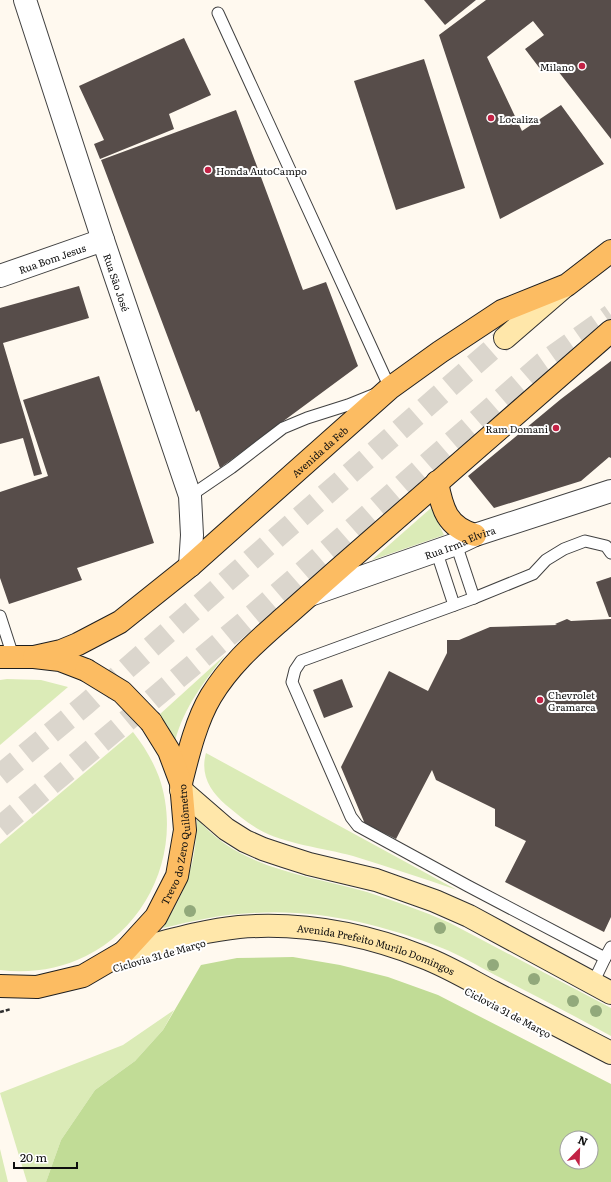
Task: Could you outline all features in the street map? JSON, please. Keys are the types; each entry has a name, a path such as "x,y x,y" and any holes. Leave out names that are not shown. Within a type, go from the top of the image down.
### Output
{"main road":[{"name":"Avenida da Feb","path":"15,656 61,651 78,644 120,622 190,566 390,388 440,352 502,311 567,285 611,251"},
{"path":"505,338 567,285"},
{"path":"602,988 469,916 435,902 376,880 309,864 251,844 226,829 181,787 190,744 203,712 210,697 220,682 240,657 437,482 611,331"},
{"path":"437,482 443,509 450,521 460,529 476,535"},
{"name":"Trevo do Zero Quilômetro","path":"0,986 37,987 83,976 124,952 156,917 177,876 185,830 181,787 169,751 151,722 122,692 86,670 60,660 15,656"},
{"name":"Avenida Prefeito Murilo Domingos","path":"124,952 208,932 239,927 270,926 305,928 345,933 380,942 423,957 611,1053"}],"street":[{"name":"Rua São José","path":"25,0 103,240 190,496 192,535 190,566"},
{"name":"Rua Bom Jesus","path":"0,276 103,240"},
{"name":"Rua Irma Elvira","path":"309,595 476,535 611,491"}],"lane":[{"path":"190,496 232,468 284,428 307,418 348,405 390,388 218,13"},
{"path":"605,958 358,826 351,817 292,682 295,670 302,660 474,598 533,574 546,560 564,549 585,541 606,546 611,553"},
{"path":"446,547 474,598"},
{"path":"446,547 454,605"},
{"path":"0,616 15,656"},
{"path":"602,988 605,958 611,947"}],"path":[{"path":"0,1012 14,1009"}],"green space":[{"path":"431,508 444,535 372,560"},
{"path":"225,655 202,685 189,706 175,741 167,725 159,715"},
{"path":"0,680 41,680 68,687 0,745"},
{"path":"133,732 154,765 159,777 165,803 167,830 164,856 156,880 144,903 128,924 109,942 86,956 66,964 33,971 0,970 0,844"},
{"path":"206,753 457,890 353,856 292,842 258,829 226,805 215,794 205,775 204,761"},
{"path":"197,818 214,835 233,849 253,859 298,875 367,892 409,906 450,923 611,1008 611,1036 455,954 419,939 373,925 325,916 277,912 219,916 163,928 178,901 189,876 195,849"},
{"path":"293,957 340,965 388,977 438,995 611,1084 611,1182 46,1182 61,1140 95,1090 135,1061 163,1030 201,965 237,958"},
{"path":"174,1010 163,1030 135,1061 95,1090 61,1140 46,1182 27,1182 0,1093 123,1045"},
{"path":"0,1149 8,1182 0,1182"}],"building":[{"path":"424,0 476,0 445,25"},
{"name":"Localiza","path":"486,0 611,0 611,139 551,62 541,70 525,49 544,35 533,21 487,57 522,131 561,105 604,164 500,219 439,35"},
{"path":"184,38 211,95 169,114 174,129 100,159 94,144 104,140 79,86"},
{"path":"424,59 465,188 396,210 354,81"},
{"path":"236,110 303,290 326,282 358,366 220,468 199,410 196,412 101,160"},
{"path":"79,286 89,318 3,343 42,474 34,476 23,438 0,444 0,308"},
{"name":"Ram Domani","path":"611,361 611,458 609,457 581,481 494,508 468,476 561,399"},
{"path":"99,376 154,543 77,568 82,580 9,604 0,578 0,492 48,476 23,400"},
{"path":"611,577 611,617 609,617 596,582"},
{"path":"567,619 571,621 611,619 611,917 604,932 505,882 526,841 495,826 495,809 436,780 432,770 396,839 365,824 341,767 389,671 428,691 447,653 447,640 459,640 490,627 557,625 555,624"},
{"path":"342,679 353,707 324,718 313,690"}],"tunnel":[{"path":"0,827 253,615 543,363 611,315"},
{"path":"0,775 86,704 505,338"}],"place":[{"name":"Milano","path":"582,66"},
{"name":"Localiza","path":"491,118"},
{"name":"Honda AutoCampo","path":"208,170"},
{"name":"Ram Domani","path":"556,428"},
{"name":"Chevrolet Gramarca","path":"540,700"}]}
